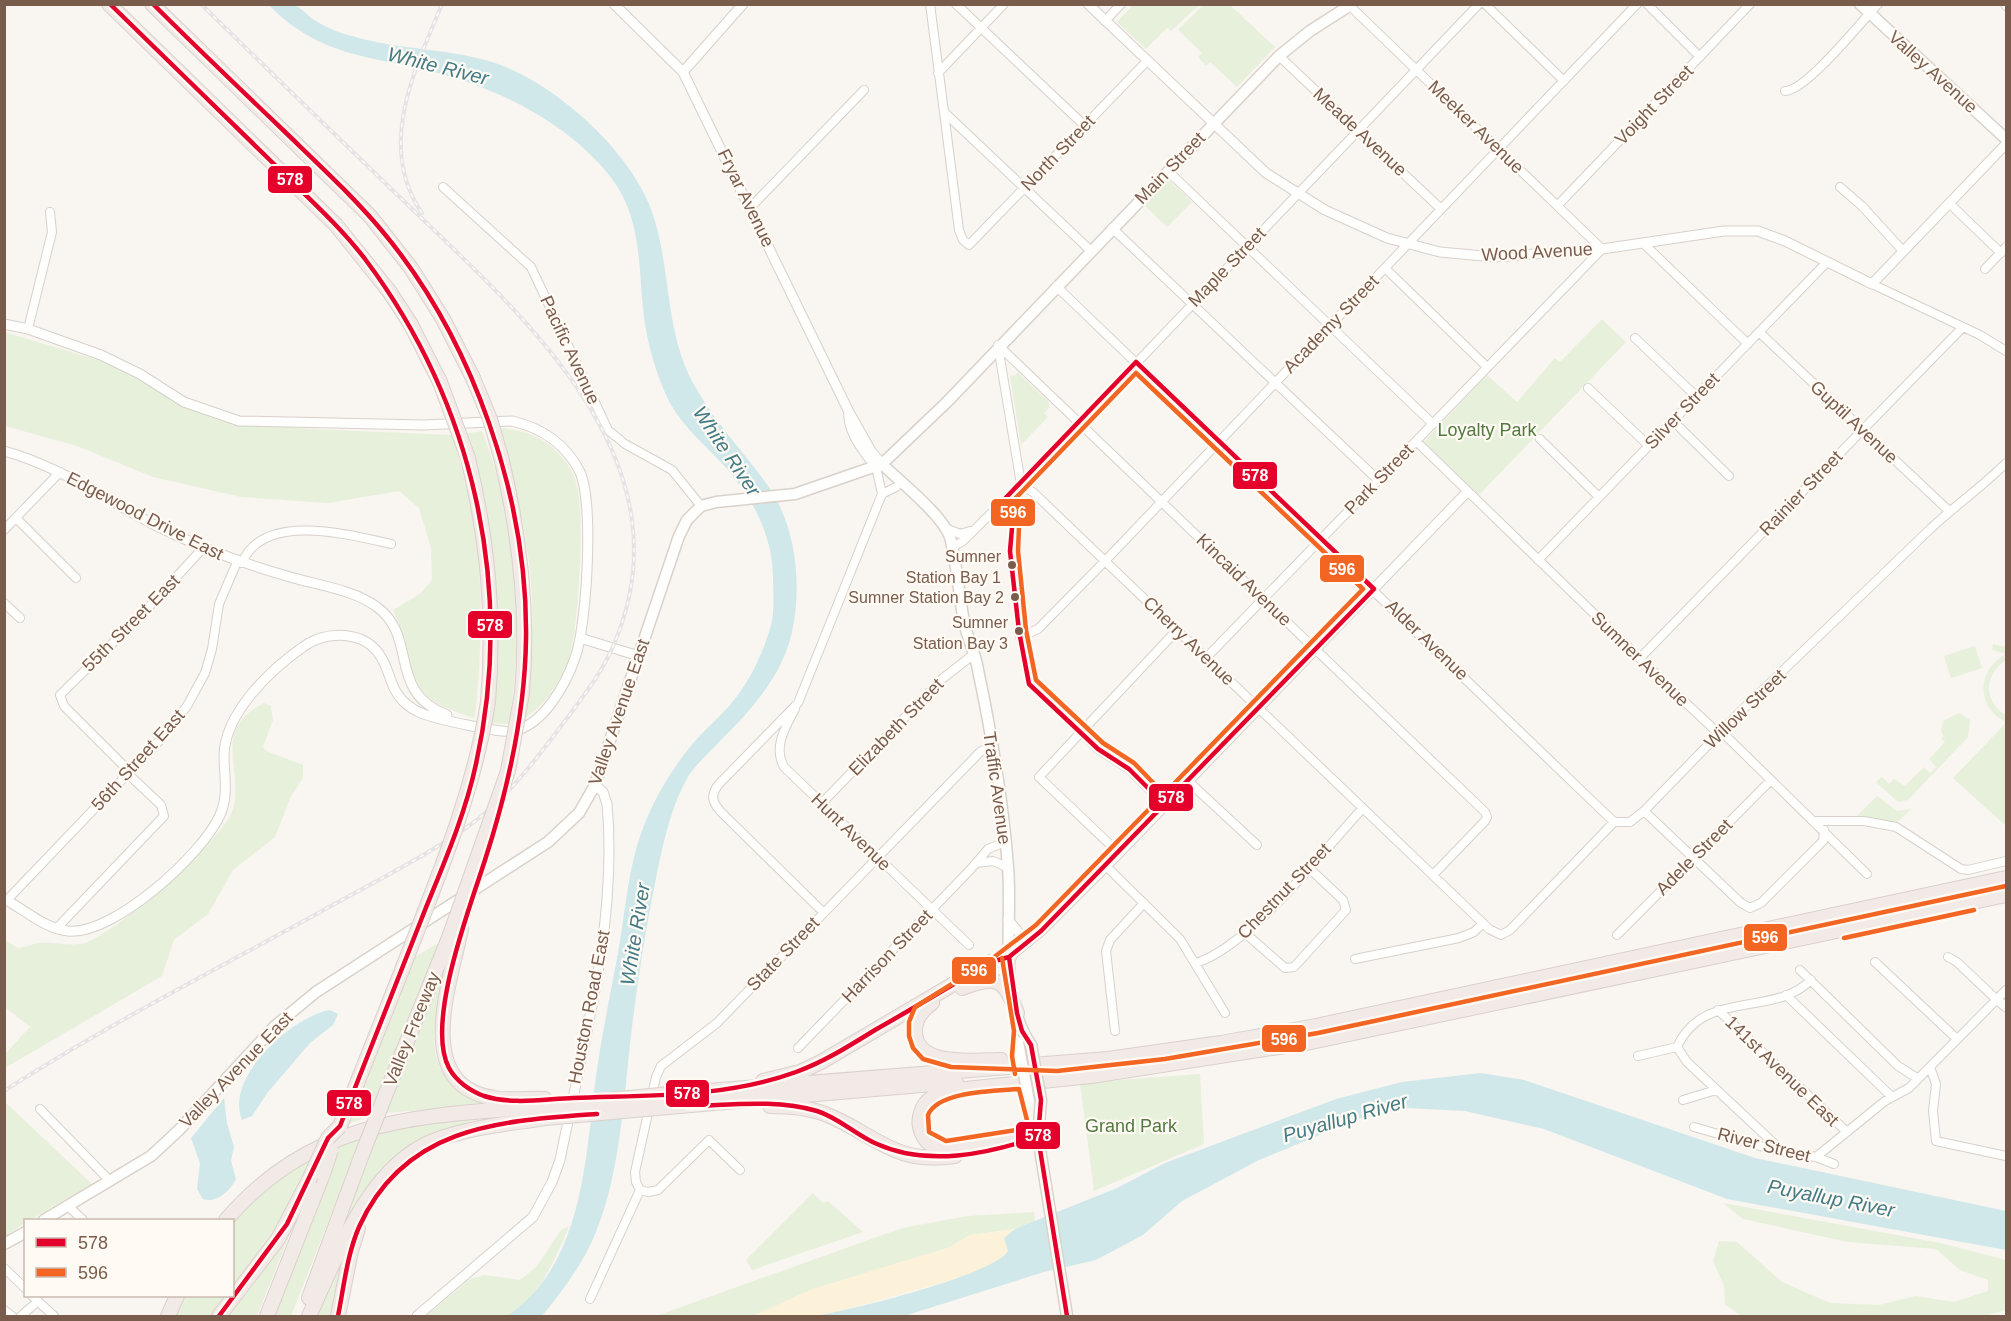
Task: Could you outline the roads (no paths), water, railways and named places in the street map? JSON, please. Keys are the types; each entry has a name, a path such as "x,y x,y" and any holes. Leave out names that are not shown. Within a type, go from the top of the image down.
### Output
{"highway":[{"name":"Valley Freeway","path":"110,4 350,240 405,315 440,382 468,458 488,555 492,640 488,702 476,766 402,970 267,1317"},
{"path":"152,4 370,216 411,268 443,319 473,378 490,419 512,503 525,604 526,650 522,693 508,771 491,842 455,932 442,1024 442,1044 446,1061 461,1083 481,1094 548,1108"},
{"path":"698,1092 1057,1064 1175,1050 1316,1026 2007,878"},
{"path":"1037,1131 954,1149 940,1149 925,1138 920,1129 920,1118 927,1101 946,1091 1111,1072 1252,1052 1378,1029 2007,895"},
{"name":"Valley Freeway","path":"301,1317 385,1096 455,932"},
{"path":"1009,957 927,1006 917,1019 915,1035 927,1054 951,1060 1057,1064"},
{"path":"228,1219 264,1182 295,1160 341,1136 400,1120 669,1101 698,1092 800,1072 991,962 1009,957"},
{"path":"954,990 983,980 997,981 1003,984 1017,1013"},
{"path":"684,1106 1016,1077 1111,1072"},
{"path":"309,1317 351,1227 371,1194 412,1153 431,1142 548,1108 614,1099 669,1101 684,1106 782,1106 816,1110 898,1153 928,1158 957,1155 1037,1131"},
{"path":"219,1317 278,1239 328,1138 340,1126"},
{"path":"338,1317 354,1240 370,1207 403,1168 434,1146 459,1133"},
{"path":"168,1317 177,1297"}],"main road":[{"name":"Valley Avenue","path":"1860,4 2007,139"},
{"name":"Main Street","path":"883,470 931,415 947,402 998,345 1279,56 1310,31 1351,5"},
{"path":"701,506 723,501 795,494 883,470"},
{"name":"Traffic Avenue","path":"883,470 896,487 927,518 945,545 951,548"},
{"name":"Traffic Avenue","path":"883,470 944,528 952,542 951,548 966,631 974,654 993,748 1008,868 1009,957 1020,1036 1035,1100"},
{"name":"Valley Avenue East","path":"47,1219 163,1146 257,1043 291,1011 353,967 548,842 579,813 595,785 683,526 701,506"},
{"name":"Traffic Avenue","path":"1020,1036 1031,1045 1037,1131 1067,1317"},
{"path":"4,1244 24,1233"}],"street":[{"name":"Fryar Avenue","path":"614,4 683,72 751,207 849,412 883,470"},
{"path":"683,72 743,4"},
{"path":"930,4 944,112 1090,250"},
{"path":"956,4 1085,126"},
{"path":"938,73 1005,4"},
{"name":"Wood Avenue","path":"1088,4 1212,125 1266,173 1297,194 1368,231 1440,252 1494,257 1602,249 1725,231 1758,231 1785,241 1826,263 1964,327 2007,351"},
{"path":"1105,21 1121,4"},
{"name":"Maple Street","path":"951,548 963,541 1021,484 1479,4"},
{"path":"1485,4 1564,81"},
{"name":"Academy Street","path":"1020,638 1038,629 1105,561 1637,4"},
{"path":"1647,4 1700,57"},
{"name":"Voight Street","path":"1558,205 1750,4"},
{"path":"1785,91 1799,86 1878,4"},
{"name":"Meeker Avenue","path":"1351,5 1602,249"},
{"name":"Meade Avenue","path":"1279,56 1441,209"},
{"name":"North Street","path":"944,112 959,230 963,240 969,245 1147,61"},
{"path":"751,207 864,90"},
{"path":"1872,284 2007,144"},
{"path":"1168,171 1433,424"},
{"name":"Pacific Avenue","path":"443,187 531,267 608,430 625,444 672,470 701,506"},
{"path":"1840,187 1862,206 1904,251"},
{"path":"1950,204 2004,250 1985,269"},
{"path":"28,329 52,232 50,212"},
{"path":"1112,228 1378,480"},
{"path":"1643,243 1748,344"},
{"name":"Park Street","path":"1206,658 1602,249"},
{"name":"Silver Street","path":"1538,560 1826,263"},
{"path":"1384,268 1487,368"},
{"name":"Alder Avenue","path":"1056,286 1220,441 1614,822"},
{"path":"4,324 28,329 102,356 140,374 184,402 229,419 254,422 424,426 512,421 547,435 568,452 580,473 584,488 588,534 580,638 576,657 555,696 531,723 506,732 431,717 409,706 393,688 381,656 360,639 334,635 311,642 263,683 235,715 225,742 224,802 212,831 159,886 101,925 81,931 56,929 6,900"},
{"name":"Rainier Street","path":"1640,658 1964,327"},
{"name":"Guptil Avenue","path":"1759,332 1949,511"},
{"path":"1635,338 1697,397"},
{"path":"998,345 1021,484"},
{"name":"Kincaid Avenue","path":"998,345 1475,802 1487,817 1433,875"},
{"path":"1588,388 1649,446"},
{"path":"1673,422 1729,476"},
{"path":"1540,439 1599,496"},
{"name":"Sumner Avenue","path":"1416,441 1718,734 1725,735 1815,821 1867,874"},
{"name":"Edgewood Drive East","path":"4,451 60,472 203,548 239,562 354,596 375,605 394,624 407,674 419,697 435,711 466,723"},
{"name":"Willow Street","path":"1483,923 1496,934 1507,933 1614,822 1630,822 1644,810 1718,734 1949,511 1973,495 2007,463"},
{"path":"823,912 721,813 713,799 719,784 798,702 882,494 883,470"},
{"path":"4,530 60,472"},
{"name":"Cherry Avenue","path":"1021,484 1034,493 1483,923"},
{"path":"882,494 896,487"},
{"path":"1009,957 1041,931 1119,853 1467,492"},
{"path":"16,519 76,578"},
{"path":"944,528 960,534 974,530"},
{"name":"56th Street East","path":"6,900 166,734 194,695 212,649 219,604 239,562 245,555 264,541 310,529 391,544"},
{"name":"55th Street East","path":"128,772 73,717 60,702 59,697 203,548"},
{"path":"4,603 20,618"},
{"path":"1119,853 1039,777 1177,630"},
{"path":"580,638 639,656"},
{"name":"Elizabeth Street","path":"822,803 942,680 974,654"},
{"name":"Hunt Avenue","path":"798,702 783,734 779,755 784,767 969,945"},
{"path":"1081,732 1098,748 1129,769 1165,805"},
{"name":"State Street","path":"640,1190 635,1172 656,1077 661,1066 717,1023 981,751 993,748"},
{"path":"56,929 161,819 164,811 158,800 128,772"},
{"name":"Adele Street","path":"1617,935 1772,780"},
{"path":"1188,781 1257,845"},
{"name":"Houston Road East","path":"417,1317 533,1217 552,1182 560,1160 609,893 607,804 601,789 595,785"},
{"name":"Chestnut Street","path":"1196,963 1220,952 1245,933 1309,868 1363,808"},
{"path":"1644,810 1741,903 1749,908 1761,903 1823,841 1824,830"},
{"path":"1815,821 1864,821 1896,827 1961,869 1968,870 2007,861"},
{"name":"Harrison Street","path":"798,1047 988,849 1005,842"},
{"path":"976,863 993,861 1008,868"},
{"path":"1106,866 1180,939 1225,1013"},
{"path":"1245,933 1285,968 1293,967 1301,960 1346,910 1343,900 1309,868"},
{"path":"1115,1031 1106,951 1110,940 1144,903"},
{"path":"1007,919 1022,936 1041,931"},
{"path":"1355,959 1459,938 1472,933 1483,923"},
{"path":"1948,957 1957,962 2007,1007"},
{"path":"1875,962 1957,1039"},
{"path":"1800,970 1898,1065 1917,1078"},
{"path":"1638,1056 1677,1047 1702,1017 1718,1010 1800,991 1811,980"},
{"path":"1816,1157 1892,1097 1909,1088 2007,990"},
{"path":"1786,995 1892,1097"},
{"name":"141st Avenue East","path":"1718,1010 1846,1132"},
{"path":"1677,1047 1688,1062 1716,1090 1781,1150"},
{"path":"1930,1067 1936,1084 1933,1112 1936,1141 2007,1156"},
{"path":"1683,1100 1716,1090"},
{"path":"40,1109 110,1181"},
{"name":"River Street","path":"1694,1127 1816,1157 1834,1164"},
{"path":"590,1299 640,1190 651,1192 664,1185 709,1140 740,1170"},
{"path":"68,1206 81,1219"},
{"path":"4,1268 24,1286"},
{"path":"21,1317 35,1298 54,1317"},
{"path":"4,1310 12,1317"}],"water":[{"name":"White River","path":"269,5 294,5 328,27 369,41 475,57 515,71 562,100 605,139 638,182 649,204 661,248 676,338 692,381 718,421 776,498 790,533 794,552 796,609 789,643 776,674 757,701 689,775 672,812 642,952 620,1131 611,1183 596,1232 585,1255 542,1316 507,1316 533,1294 553,1267 567,1237 577,1204 584,1170 599,1054 629,879 638,842 649,813 672,772 695,742 737,696 760,657 773,613 772,561 760,520 746,494 729,471 679,417 666,395 656,369 647,333 638,246 629,210 621,192 592,156 552,124 506,98 434,72 346,52 306,35"},
{"path":"330,1010 338,1014 333,1025 310,1043 268,1092 252,1116 242,1120 239,1103 243,1086 252,1068 265,1051 298,1024"},
{"name":"Puyallup River","path":"1481,1073 1524,1080 1755,1158 2006,1211 2006,1250 1727,1199 1544,1129 1465,1111 1407,1108 1361,1118 1259,1160 1182,1201 1143,1235 1096,1260 1044,1272 904,1316 815,1316 887,1300 977,1271 1008,1251 1004,1238 1015,1229 1117,1188 1165,1163 1336,1099 1402,1082"},
{"path":"224,1098 227,1123 234,1147 231,1161 236,1179 230,1188 218,1198 208,1200 203,1199 197,1189 200,1163 191,1138"}],"railway":[{"path":"4,1091 122,1021 413,861 481,816 509,791 533,762 599,673 614,644 632,578 631,516 615,457 586,401 548,348 457,252 201,4"},
{"path":"422,213 409,187 402,161 401,135 412,81 442,4"}],"place":[{"name":"Sumner Station Bay 1","path":"1012,565"},
{"name":"Sumner Station Bay 2","path":"1015,597"},
{"name":"Sumner Station Bay 3","path":"1019,631"}],"park label":[{"name":"Loyalty Park","path":"1487,430"},
{"name":"Grand Park","path":"1131,1126"}]}
